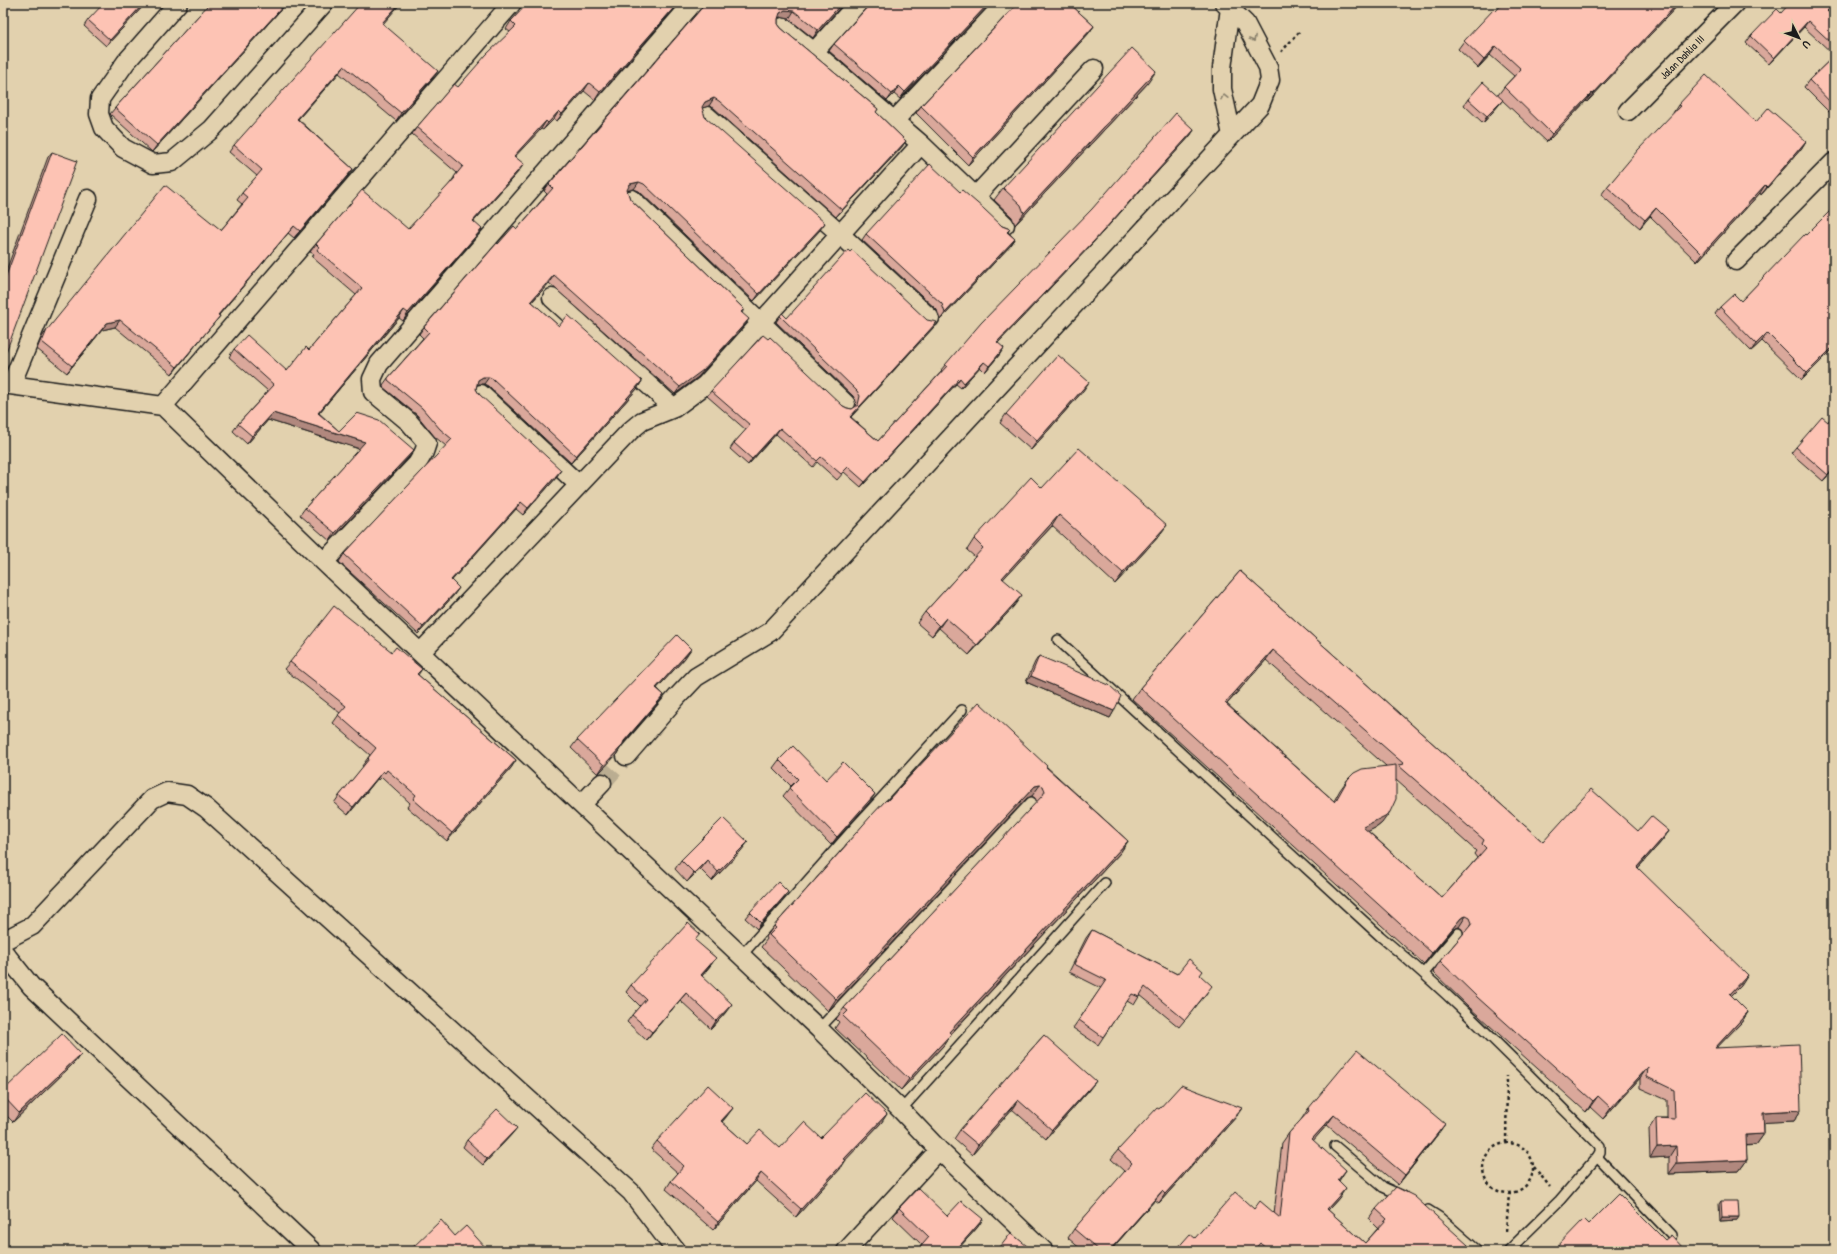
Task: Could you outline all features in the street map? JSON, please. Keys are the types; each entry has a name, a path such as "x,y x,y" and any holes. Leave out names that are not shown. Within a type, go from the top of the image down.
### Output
{"street":[{"path":"178,3 126,62 100,100 99,114 104,128 123,148 153,164 172,162 212,128 324,3"},
{"path":"163,406 512,3"},
{"path":"324,562 417,464 427,443 409,422 373,392 372,379 379,364 693,3"},
{"path":"814,52 858,3"},
{"path":"893,122 1005,3"},
{"name":"Jalan Dahlia III","path":"1628,111 1735,3"},
{"path":"626,756 676,697 696,677 770,632 1260,105 1270,80 1268,67 1245,23 1227,6"},
{"path":"1227,6 1222,68 1222,89 1232,135"},
{"path":"782,27 814,52 920,144 1005,224"},
{"path":"975,197 1094,69"},
{"path":"707,116 840,234 930,318"},
{"path":"421,652 630,431 642,421 674,408 705,385 920,144"},
{"path":"1736,261 1834,162"},
{"path":"88,199 7,384 163,406 324,562 820,1029 939,1150 1044,1251"},
{"path":"632,199 846,404"},
{"path":"552,298 674,408"},
{"path":"481,394 579,485"},
{"path":"582,804 602,783"},
{"path":"3,941 32,926 152,799 167,792 187,795 206,808 631,1192 676,1251"},
{"path":"3,951 31,986 312,1251"},
{"path":"846,1251 939,1150"}],"lane":[{"path":"1058,640 1380,936 1424,973 1600,1146 1600,1152 1597,1157 1560,1200 1508,1251"},
{"path":"742,955 857,825 962,710"},
{"path":"820,1029 1031,802"},
{"path":"901,1110 1105,883"},
{"path":"1424,973 1458,933"},
{"path":"1335,1146 1383,1187 1416,1203 1439,1218 1478,1251"},
{"path":"1597,1157 1672,1235"}],"path":[{"path":"1268,67 1300,31"},
{"path":"1506,1143 1508,1054"},
{"path":"1534,1167 1533,1175 1524,1188 1509,1194 1500,1192 1493,1188 1487,1182 1483,1170 1486,1158 1491,1150 1506,1143 1514,1144 1528,1152 1534,1167 1560,1200"},
{"path":"1506,1237 1509,1194"}],"building":[{"path":"104,3 144,3 110,40 88,20"},
{"path":"210,3 286,3 157,145 115,108"},
{"path":"361,3 400,3 382,23 438,71 401,113 344,66 297,119 353,169 300,231 294,226 218,315 220,316 177,367 120,320 107,323 72,366 42,342 47,330 165,185 221,230 248,198 242,193 262,170 234,145"},
{"path":"528,3 678,3 600,92 589,83 562,114 559,111 548,123 546,121 514,156 524,164 473,221 482,229 408,313 404,310 318,413 339,431 357,413 379,420 414,450 335,533 305,508 365,442 273,413 252,436 238,424 274,385 234,349 247,335 287,371 306,347 309,350 362,288 317,250 319,247 316,244 362,190 408,229 455,178 454,177 463,166 417,127 454,84 458,87 486,55 516,26 511,21"},
{"path":"706,3 842,3 818,30 794,11 785,10 780,13 778,24 878,109 876,112 906,141 842,210 719,101 714,98 705,102 702,107 705,117 825,223 759,294 644,184 639,182 630,184 627,190 630,199 744,309 741,312 749,319 703,370 680,387 554,275 531,301 559,326 568,315 642,381 576,456 493,379 483,377 478,380 476,389 479,394 561,470 528,508 521,502 451,580 459,588 423,627 344,554 452,439 440,429 422,408 388,380 388,378 429,332 424,327 497,243 498,244 514,226 517,229 553,188 549,184"},
{"path":"871,3 989,3 905,92 899,86 892,94 834,44"},
{"path":"1018,3 1069,3 1094,26 973,157 921,106"},
{"path":"1503,3 1678,3 1593,94 1592,93 1552,134 1504,87 1521,69 1496,46 1484,60 1464,41 1494,9 1496,11"},
{"path":"1790,3 1834,3 1827,11 1834,17 1834,45 1808,21 1774,58 1751,36 1777,9 1781,13"},
{"path":"1132,48 1156,71 1024,213 1021,205 1003,188"},
{"path":"1834,56 1834,106 1809,80"},
{"path":"1706,75 1756,122 1768,108 1806,141 1767,187 1765,185 1702,254 1656,208 1645,220 1607,187 1638,150 1680,106 1678,105"},
{"path":"1483,82 1503,100 1487,116 1468,99"},
{"path":"1176,113 1194,130 1094,241 997,342 1004,348 989,366 984,362 964,383 960,378 865,482 848,467 841,474 821,457 817,461 780,428 752,459 734,443 750,425 711,391 763,335 768,339 770,337 843,406 852,409 858,405 860,396 857,391 780,316 782,313 787,318 848,250 850,252 852,250 927,320 937,322 850,417 878,441 947,366 945,365 981,323 1092,209"},
{"path":"52,152 77,161 6,352 3,351 3,284"},
{"path":"930,164 960,192 962,190 1002,226 1010,229 1007,232 1015,239 945,313 942,304 866,234"},
{"path":"1834,207 1834,346 1807,373 1767,333 1756,344 1720,307 1734,294 1741,301 1805,234 1806,235"},
{"path":"1058,355 1089,382 1037,441 1006,414"},
{"path":"1834,414 1834,468 1828,475 1796,447 1822,417 1828,422"},
{"path":"1079,448 1167,525 1123,573 1059,515 1002,578 1022,595 977,645 946,618 939,626 925,612 983,548 974,539 1031,477 1042,488"},
{"path":"1240,571 1543,842 1591,789 1638,831 1651,816 1669,831 1637,867 1748,975 1730,994 1748,1012 1715,1048 1799,1044 1801,1110 1763,1112 1764,1134 1746,1135 1747,1160 1677,1163 1676,1146 1657,1147 1656,1118 1675,1119 1674,1090 1647,1077 1648,1067 1611,1108 1598,1096 1593,1101 1477,997 1440,961 1470,926 1472,923 1470,918 1466,916 1461,918 1432,953 1140,688","holes":["1273,650 1404,764 1398,765 1484,840 1482,844 1486,848 1442,898 1363,827 1390,812 1396,799 1396,765 1362,769 1354,773 1348,779 1335,802 1225,703"]},
{"path":"334,606 392,652 396,647 422,669 417,674 516,760 452,833 413,799 416,795 387,770 385,773 383,771 353,807 339,796 376,748 338,715 346,706 290,662"},
{"path":"677,635 691,649 656,688 664,695 624,741 622,746 604,765 577,740"},
{"path":"1039,656 1109,685 1121,696 1114,711 1031,676"},
{"path":"979,702 1047,766 1046,767 1128,841 949,1032 951,1034 909,1079 843,1016 848,1011 844,1008 1043,795 1045,791 1043,786 1035,786 836,999 769,935 776,928 774,926 870,817 886,800 887,801"},
{"path":"793,746 826,780 843,762 875,794 837,837 789,788 798,779 779,760"},
{"path":"723,818 748,842 718,872 707,860 694,873 681,860"},
{"path":"778,882 788,892 761,923 750,912"},
{"path":"688,923 700,934 695,940 716,958 701,975 732,1004 716,1021 686,993 652,1032 632,1015 646,999 631,985"},
{"path":"1092,930 1177,974 1189,959 1203,971 1200,975 1212,986 1185,1020 1145,987 1139,997 1132,994 1103,1037 1079,1020 1106,980 1074,964"},
{"path":"62,1034 81,1054 19,1113 3,1096 3,1091"},
{"path":"1044,1035 1096,1081 1052,1130 1018,1100 978,1145 960,1130"},
{"path":"1357,1050 1445,1124 1405,1175 1334,1115 1312,1139 1346,1170 1338,1180 1346,1188 1327,1209 1365,1243 1387,1219 1376,1209 1396,1187 1414,1196 1468,1245 1463,1251 1269,1251 1260,1243 1253,1251 1175,1251 1190,1234 1195,1238 1235,1192 1254,1209 1260,1201 1280,1218 1289,1133 1309,1111 1308,1109"},
{"path":"708,1085 733,1108 721,1121 747,1144 760,1130 780,1148 804,1122 821,1138 865,1093 887,1114 844,1159 846,1160 801,1209 761,1173 718,1222 671,1181 684,1166 657,1141"},
{"path":"1181,1085 1242,1108 1165,1194 1162,1191 1109,1251 1100,1251 1074,1229 1132,1163 1118,1150 1157,1108 1159,1109"},
{"path":"497,1109 517,1128 487,1159 467,1140"},
{"path":"918,1188 947,1216 961,1201 983,1219 955,1251 917,1251 929,1237 899,1208"},
{"path":"1619,1194 1665,1240 1671,1235 1685,1250 1553,1251 1584,1219 1589,1224"},
{"path":"1721,1201 1738,1201 1739,1217 1722,1217"},
{"path":"441,1220 455,1236 466,1226 486,1248 483,1251 409,1251"},
{"path":"1011,1233 1027,1246 1024,1251 997,1251"}],"tunnel":[{"path":"602,783 626,756"}]}
